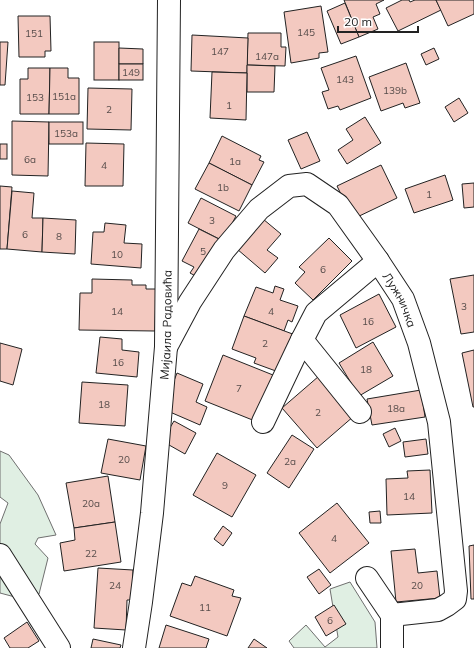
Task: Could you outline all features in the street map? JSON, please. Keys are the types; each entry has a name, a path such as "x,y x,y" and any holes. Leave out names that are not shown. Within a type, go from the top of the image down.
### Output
{"street":[{"name":"Мијаила Радовића","path":"134,648 152,513 166,347 169,0"},
{"name":"Лужничка","path":"166,347 190,302 224,250 259,209 289,186 307,184 338,205 403,299 419,343 439,422 456,590 455,599 438,610 392,615"},
{"path":"263,422 316,313 378,261"},
{"path":"302,340 360,412"},
{"path":"0,555 59,648"},
{"path":"367,578 392,615 392,648"}],"green space":[{"path":"0,451 9,455 38,495 56,535 38,538 35,544 48,558 39,594 15,597 0,593 0,524 8,503 0,497"},
{"path":"350,582 375,622 377,648 294,648 289,641 306,625 325,647 338,637 330,589"}],"building":[{"path":"344,0 384,0 376,4 380,14 373,17 378,29 359,37"},
{"path":"402,0 409,0 410,2 415,0 436,0 441,10 398,31 386,8"},
{"path":"436,0 474,0 474,14 448,26"},
{"path":"345,3 359,37 341,44 327,11"},
{"path":"321,6 328,52 319,53 319,58 291,63 284,12"},
{"path":"18,16 50,16 51,51 45,51 45,57 19,57"},
{"path":"248,33 281,33 281,47 286,47 285,66 247,65"},
{"path":"192,35 248,38 247,73 191,71"},
{"path":"0,42 8,42 5,85 0,85"},
{"path":"94,42 119,42 119,80 94,80"},
{"path":"119,48 143,49 143,64 119,64"},
{"path":"434,48 439,59 426,65 421,54"},
{"path":"356,56 371,98 340,110 338,106 328,109 322,92 329,90 321,68"},
{"path":"406,63 420,103 405,108 403,103 381,111 369,77"},
{"path":"119,64 143,64 143,80 119,80"},
{"path":"247,65 275,66 274,92 247,92"},
{"path":"28,68 50,68 49,114 20,114 20,79 28,79"},
{"path":"50,68 68,68 68,78 79,78 79,114 49,114"},
{"path":"212,72 247,73 246,120 210,118"},
{"path":"88,88 132,89 131,130 87,129"},
{"path":"459,98 468,113 454,122 445,107"},
{"path":"365,117 381,143 347,164 338,150 353,140 346,129"},
{"path":"12,121 49,122 48,176 12,175"},
{"path":"49,122 83,122 83,144 49,144"},
{"path":"307,132 320,161 301,169 288,140"},
{"path":"222,136 261,156 259,160 264,162 252,185 209,163"},
{"path":"86,143 124,144 123,186 85,186"},
{"path":"0,144 7,144 7,159 0,159"},
{"path":"209,163 252,185 239,211 195,189"},
{"path":"381,165 397,198 353,219 337,186"},
{"path":"445,175 453,200 414,213 405,189"},
{"path":"474,183 474,207 464,208 462,184"},
{"path":"0,186 12,187 7,249 0,249"},
{"path":"12,191 34,193 32,218 43,218 42,252 7,249"},
{"path":"201,198 236,216 223,241 188,223"},
{"path":"43,218 76,220 75,254 42,252"},
{"path":"263,219 281,234 267,250 278,258 265,273 237,249"},
{"path":"105,223 126,225 124,243 142,244 141,268 91,264 93,232 104,232"},
{"path":"199,229 223,241 203,280 190,273 194,267 182,261"},
{"path":"329,238 352,261 313,300 295,283 305,272 299,267"},
{"path":"474,275 474,332 461,334 450,279"},
{"path":"92,279 132,280 132,285 146,285 146,289 156,289 155,331 79,330 80,293 92,293"},
{"path":"275,286 284,289 280,300 298,306 292,322 288,320 284,331 244,316 256,287 273,293"},
{"path":"379,294 396,327 356,348 340,315"},
{"path":"244,316 298,336 284,374 254,363 256,358 232,349"},
{"path":"100,337 122,339 122,350 139,352 137,377 96,373"},
{"path":"373,342 393,376 359,396 339,363"},
{"path":"0,343 22,349 13,385 0,381"},
{"path":"474,350 474,407 473,407 462,353"},
{"path":"223,355 273,375 255,421 205,401"},
{"path":"177,373 203,384 196,402 207,407 200,425 163,409"},
{"path":"319,376 354,416 317,448 282,408"},
{"path":"82,382 128,385 125,426 79,423"},
{"path":"421,390 425,417 372,425 367,399"},
{"path":"174,421 196,433 185,454 162,441"},
{"path":"395,428 401,441 389,447 383,434"},
{"path":"292,435 314,449 289,488 267,473"},
{"path":"108,439 146,446 140,480 101,473"},
{"path":"426,439 428,454 405,457 403,442"},
{"path":"217,453 256,475 232,517 193,495"},
{"path":"430,470 432,513 387,515 386,479 408,478 407,471"},
{"path":"108,476 115,522 74,528 66,483"},
{"path":"337,503 369,543 330,573 299,533"},
{"path":"380,511 381,523 370,523 369,512"},
{"path":"115,522 121,562 64,571 60,543 75,540 74,528"},
{"path":"223,526 232,533 223,546 214,539"},
{"path":"474,545 474,599 471,599 469,546"},
{"path":"415,549 418,573 437,571 440,598 396,602 391,551"},
{"path":"98,568 133,570 132,600 127,600 126,630 94,628"},
{"path":"319,569 331,585 319,594 307,577"},
{"path":"195,576 234,590 232,596 241,598 227,636 170,616 182,583 191,586"},
{"path":"334,605 346,624 326,636 315,617"},
{"path":"27,622 39,641 28,648 10,648 4,638"},
{"path":"166,625 209,639 206,648 159,648"},
{"path":"93,639 121,645 120,648 91,648"},
{"path":"254,639 267,648 248,648"}]}
